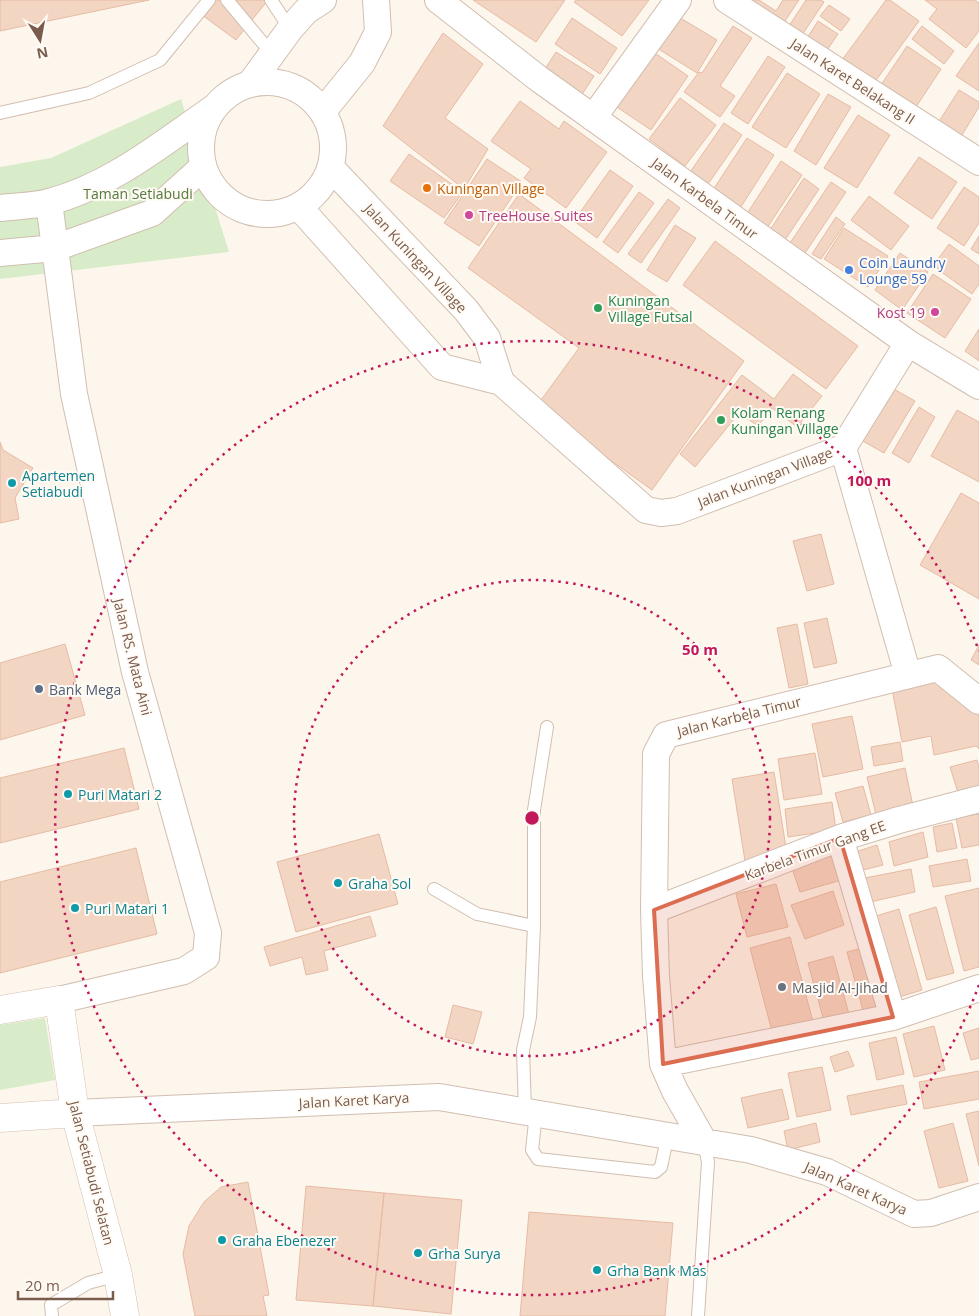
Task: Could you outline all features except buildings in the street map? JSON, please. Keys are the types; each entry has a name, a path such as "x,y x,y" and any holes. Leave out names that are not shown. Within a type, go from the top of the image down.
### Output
{"street":[{"path":"250,84 290,29 306,11 323,0"},
{"path":"324,110 362,62 378,32 376,0"},
{"name":"Jalan Karbela Timur","path":"438,0 539,79 908,343 979,386"},
{"path":"593,118 678,0"},
{"name":"Jalan Karet Belakang II","path":"727,0 979,162"},
{"path":"0,208 49,202 100,183 141,158 216,106 231,92 250,84 278,82 304,92 324,110 332,129 335,149 332,169 299,207 276,214 253,213 231,204 214,188 203,168 201,146 205,125 216,106"},
{"path":"0,254 56,248 152,213 203,168"},
{"name":"Jalan Kuningan Village","path":"332,169 466,310 487,338 501,382"},
{"name":"Jalan RS. Mata Aini","path":"49,202 74,394 135,672 208,933 206,957 184,971 59,1000"},
{"name":"Jalan Kuningan Village","path":"299,207 442,367 501,382 646,510 661,513 677,511 843,448 908,675"},
{"path":"843,448 908,343"},
{"name":"Jalan Karbela Timur","path":"704,1142 663,1064 656,976 654,910 656,754 666,735 938,668 979,701"},
{"name":"Karbela Timur Gang EE","path":"654,910 840,838 979,799"},
{"path":"840,838 893,1016"},
{"path":"663,1064 893,1016 979,988"},
{"path":"0,1010 59,1000"},
{"name":"Jalan Setiabudi Selatan","path":"59,1000 75,1113 118,1274 125,1316"},
{"name":"Jalan Karet Karya","path":"0,1118 439,1097 668,1134 751,1150 827,1172 914,1214 931,1213 979,1197"}],"lane":[{"path":"0,113 89,92 160,60 209,0"},
{"path":"226,0 272,54"},
{"path":"271,0 290,29"},
{"path":"547,727 534,810 534,926 530,1017 523,1050 532,1150 538,1159 655,1172 661,1167 668,1134"},
{"path":"434,889 477,914 534,926"},
{"path":"698,1316 708,1162 704,1142"},
{"path":"52,1316 51,1305 88,1283 118,1274"}],"highlighted area":[{"path":"840,838 893,1017 663,1064 654,910"}],"green space":[{"name":"Taman Setiabudi","path":"181,99 229,252 0,279 0,167 51,158"},
{"path":"45,1018 55,1080 0,1090 0,1025"}],"place":[{"name":"Kuningan Village","path":"427,188"},
{"name":"TreeHouse Suites","path":"469,215"},
{"name":"Coin Laundry Lounge 59","path":"849,270"},
{"name":"Kuningan Village Futsal","path":"598,308"},
{"name":"Kost 19","path":"935,312"},
{"name":"Kolam Renang Kuningan Village","path":"721,420"},
{"name":"Apartemen Setiabudi","path":"12,483"},
{"name":"Bank Mega","path":"39,689"},
{"name":"Puri Matari 2","path":"68,794"},
{"name":"Graha Sol","path":"338,883"},
{"name":"Puri Matari 1","path":"75,908"},
{"name":"Masjid AI-Jihad","path":"782,987"},
{"name":"Graha Ebenezer","path":"222,1240"},
{"name":"Grha Surya","path":"418,1253"},
{"name":"Grha Bank Mas","path":"597,1270"}]}
